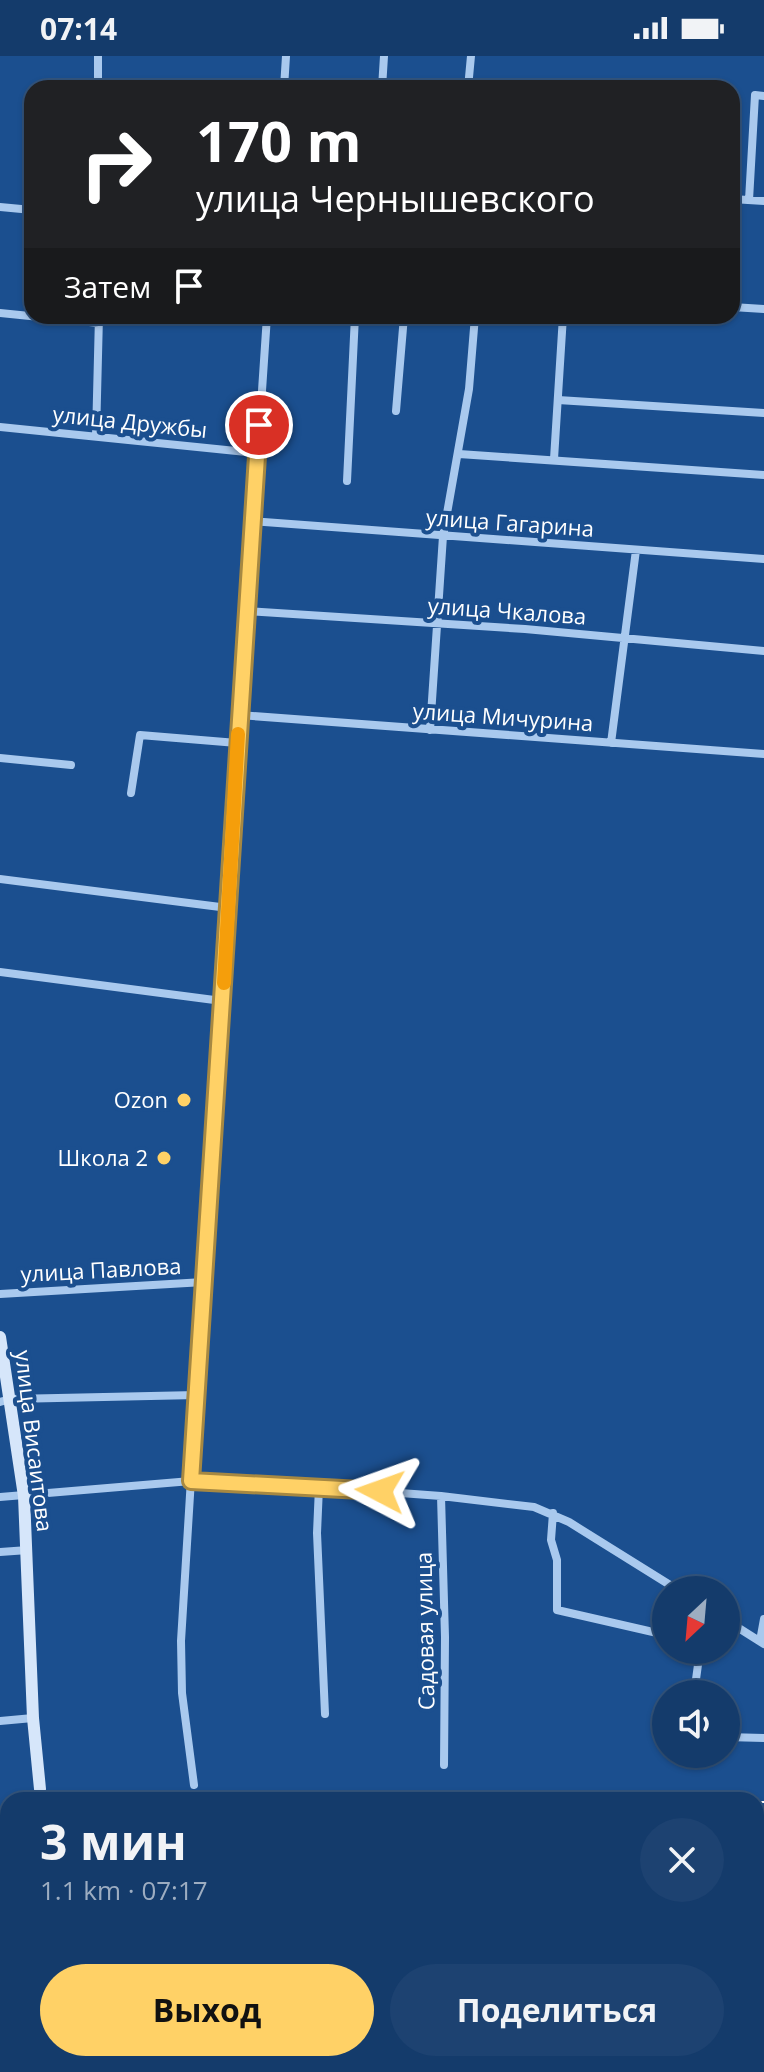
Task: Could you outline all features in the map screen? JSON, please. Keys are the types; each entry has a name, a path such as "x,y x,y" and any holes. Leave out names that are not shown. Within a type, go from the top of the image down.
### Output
{"street":[{"path":"98,56 98,80"},
{"path":"284,80 286,56"},
{"path":"382,80 384,56"},
{"path":"469,80 471,56"},
{"path":"749,200 760,95"},
{"path":"740,199 764,201"},
{"path":"0,207 24,209"},
{"path":"740,308 764,309"},
{"path":"0,313 24,315"},
{"path":"96,436 99,324"},
{"path":"194,1785 182,1693 181,1641 266,324"},
{"path":"347,481 355,324"},
{"path":"396,411 403,324"},
{"path":"430,730 443,536 469,389 474,324"},
{"path":"554,459 563,324"},
{"path":"558,400 764,413"},
{"name":"улица Дружбы","path":"0,427 257,453"},
{"path":"459,454 764,475"},
{"name":"улица Гагарина","path":"252,521 764,559"},
{"path":"611,743 636,550"},
{"name":"улица Чкалова","path":"246,611 624,637 764,651"},
{"name":"улица Мичурина","path":"239,715 764,754"},
{"path":"131,793 140,735 237,743"},
{"path":"0,758 71,765"},
{"path":"0,879 228,908"},
{"path":"0,972 222,1001"},
{"name":"улица Павлова","path":"0,1294 204,1282"},
{"name":"улица Висаитова","path":"0,1337 5,1401 24,1496 33,1718 40,1789"},
{"path":"5,1401 197,1395"},
{"path":"0,1497 191,1481 441,1496 534,1507 553,1513 655,1576"},
{"path":"319,1487 317,1533 325,1714"},
{"name":"Садовая улица","path":"441,1496 445,1637 444,1765"},
{"path":"553,1513 551,1540 557,1560 557,1610 652,1632"},
{"path":"0,1552 28,1550"},
{"path":"740,1629 762,1643 764,1619"},
{"path":"0,1721 33,1718"},
{"path":"740,1737 764,1738"}],"slow traffic":[{"path":"224,983 238,734"}],"place":[{"name":"Ozon","path":"184,1100"},
{"name":"Школа 2","path":"164,1158"}],"route":[{"path":"259,425 191,1481 380,1491"}]}
